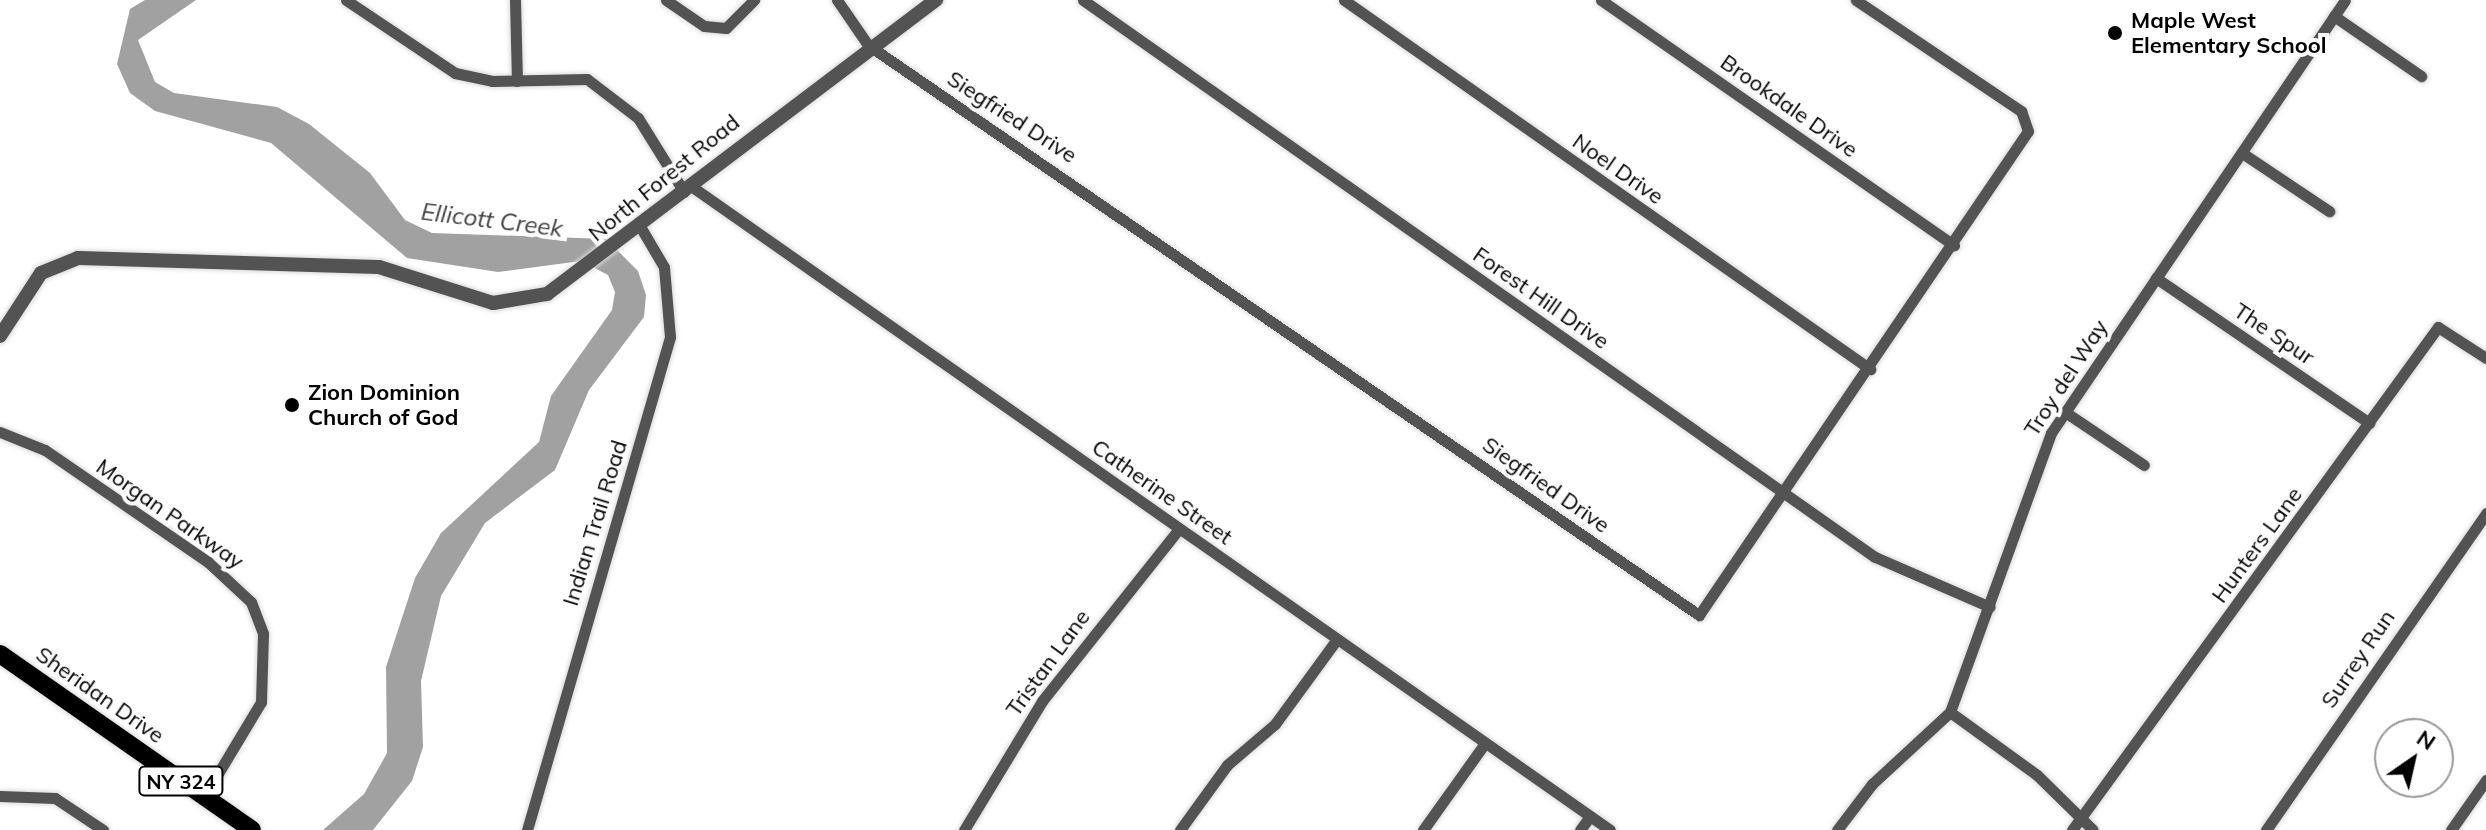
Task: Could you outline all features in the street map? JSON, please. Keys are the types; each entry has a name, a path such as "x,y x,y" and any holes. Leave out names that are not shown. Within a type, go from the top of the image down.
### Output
{"main road":[{"name":"Sheridan Drive","path":"0,654 252,830"}],"street":[{"path":"346,0 437,66 473,79 517,81 576,75 621,101 688,189"},
{"path":"515,0 517,81"},
{"path":"666,0 704,26 726,28 754,0"},
{"path":"837,0 868,45"},
{"name":"North Forest Road","path":"0,336 41,273 78,258 379,267 493,303 547,294 578,276 641,228 868,45 936,0"},
{"name":"Forest Hill Drive","path":"1083,0 1875,557 1990,607"},
{"name":"Noel Drive","path":"1344,0 1870,369"},
{"name":"Brookdale Drive","path":"1601,0 1954,245"},
{"name":"Siegfried Drive","path":"868,45 1102,199 1691,611 1706,610 2026,137 2021,111 1856,0"},
{"name":"Troy del Way","path":"1837,830 1872,784 1950,712 1990,607 2042,450 2345,0"},
{"path":"2334,16 2421,76"},
{"path":"2242,153 2329,211"},
{"name":"Catherine Street","path":"688,189 1610,830"},
{"name":"Indian Trail Road","path":"527,830 670,337 664,267 641,228"},
{"name":"The Spur","path":"2156,278 2369,423"},
{"name":"Hunters Lane","path":"2072,830 2438,327 2486,358"},
{"path":"2065,412 2144,465"},
{"name":"Morgan Parkway","path":"0,432 45,450 208,562 257,613 261,702 204,797"},
{"name":"Surrey Run","path":"2266,830 2486,513"},
{"name":"Tristan Lane","path":"964,830 1042,701 1179,529"},
{"path":"1180,830 1227,765 1275,724 1337,639"},
{"path":"1950,712 2037,775 2093,830"},
{"path":"1423,830 1485,743"},
{"path":"2451,830 2486,780"},
{"path":"0,796 55,798 103,830"},
{"path":"1580,830 1590,816"}],"shaded area":[{"path":"145,0 196,0 138,40 155,82 174,93 277,107 309,124 370,173 405,220 432,233 606,239 638,271 646,295 644,317 589,390 555,470 485,523 441,596 421,681 423,747 412,781 373,830 323,830 364,794 387,753 386,667 415,578 441,533 539,442 551,396 612,310 615,292 608,275 581,261 498,272 407,258 271,143 155,111 130,93 117,64 130,9"}],"place":[{"name":"Maple West Elementary School","path":"2115,33"},
{"name":"Zion Dominion Church of God","path":"292,405"}],"water label":[{"name":"Ellicott Creek","path":"492,220"}]}
